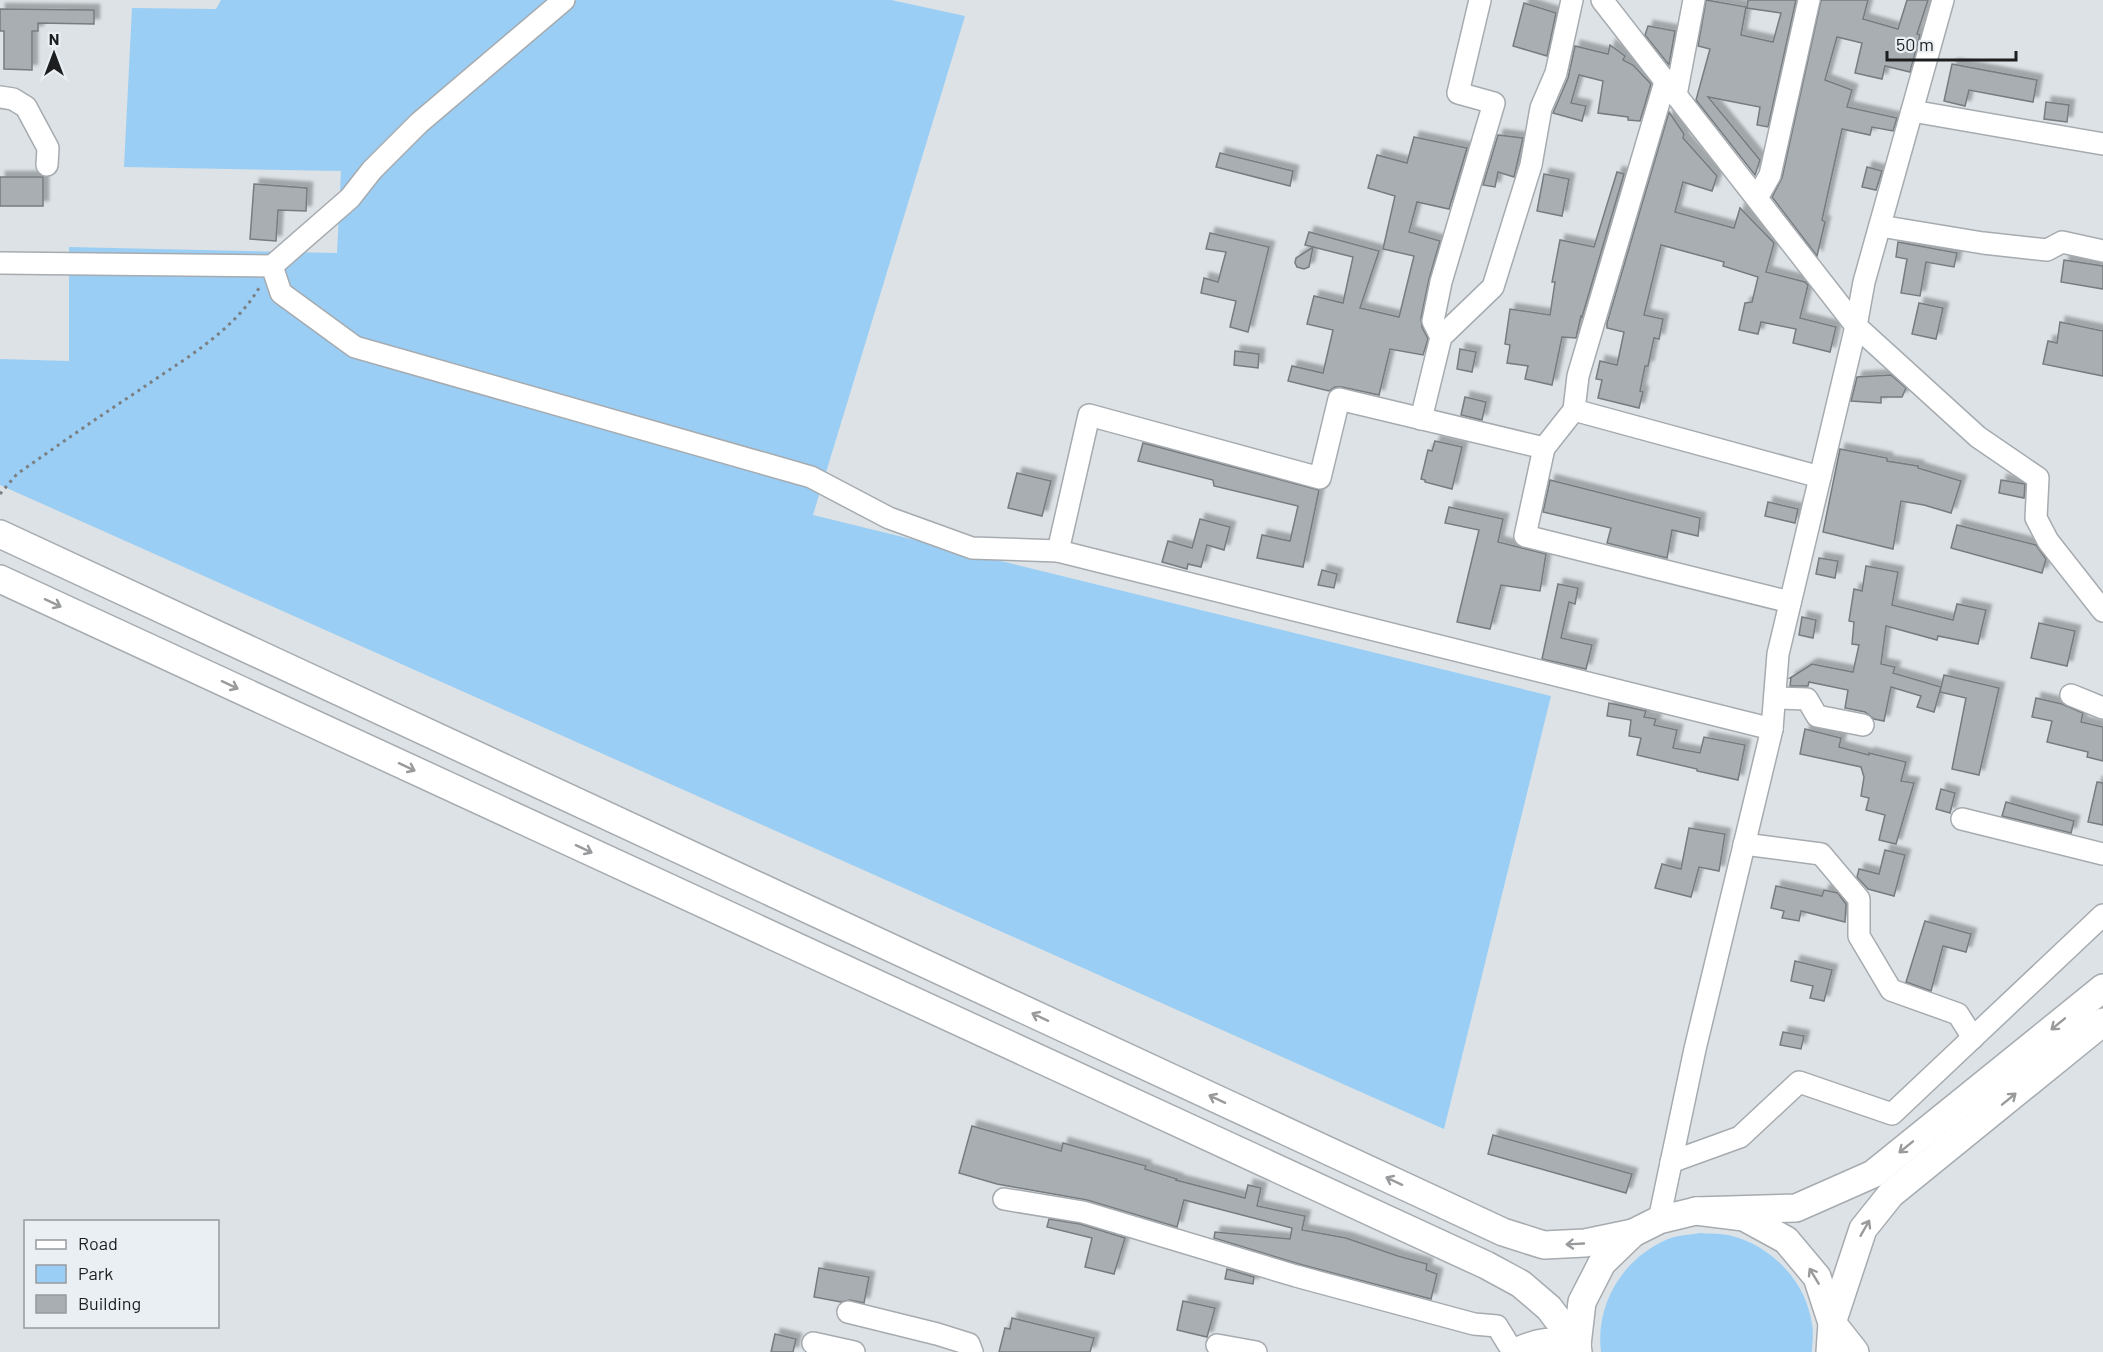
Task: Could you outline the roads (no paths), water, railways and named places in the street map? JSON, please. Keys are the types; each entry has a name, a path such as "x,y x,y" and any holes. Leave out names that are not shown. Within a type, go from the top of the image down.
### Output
{"main road":[{"path":"0,534 1503,1232 1544,1245 1586,1243 1633,1233 1659,1220 1696,1211 1796,1208 1873,1174 2103,988"},
{"path":"0,579 1486,1265 1521,1284 1549,1308 1578,1348"},
{"path":"1830,1352 1832,1323 1863,1229 1891,1194 2103,1022"},
{"path":"1696,1211 1744,1217 1786,1240 1817,1277 1832,1323 1855,1352"},
{"path":"1578,1348 1582,1302 1602,1263 1633,1233"},
{"path":"1515,1352 1534,1344 1556,1341 1578,1348"}],"street":[{"path":"0,262 272,266 350,198 372,170 419,123 564,0"},
{"path":"1441,337 1433,321 1441,282 1494,103 1458,93 1480,0"},
{"path":"1421,419 1441,337 1493,286 1532,165 1541,108 1556,74 1572,0"},
{"path":"1602,0 1857,326 1978,437 2038,478 2036,518 2048,541 2103,610"},
{"path":"1694,0 1671,88 1578,376 1574,410 1544,448 1525,536 1790,602"},
{"path":"1757,198 1770,175 1809,0"},
{"path":"1659,1220 1695,1050 1772,729 1778,654 1857,326 1864,282 1943,0"},
{"path":"0,97 13,99 26,106 48,148 48,165"},
{"path":"1912,111 2103,144"},
{"path":"1880,226 1983,243 2047,250 2062,242 2103,251"},
{"path":"272,266 281,293 355,347 811,477 890,518 972,548 1058,551 1772,729"},
{"path":"1058,551 1089,415 1320,478 1339,399 1544,448"},
{"path":"1574,410 1820,477"},
{"path":"2071,695 2103,708"},
{"path":"1775,698 1807,699 1817,716 1863,725"},
{"path":"1962,819 2103,854"},
{"path":"1744,844 1821,854 1859,899 1859,936 1891,990 1959,1014 1973,1038"},
{"path":"1671,1162 1740,1137 1799,1082 1892,1114 2103,915"},
{"path":"1004,1199 1083,1212 1296,1276 1474,1324 1497,1326 1515,1352"},
{"path":"849,1312 969,1344 972,1352"},
{"path":"813,1343 854,1352"},
{"path":"1217,1345 1256,1352"}]}
